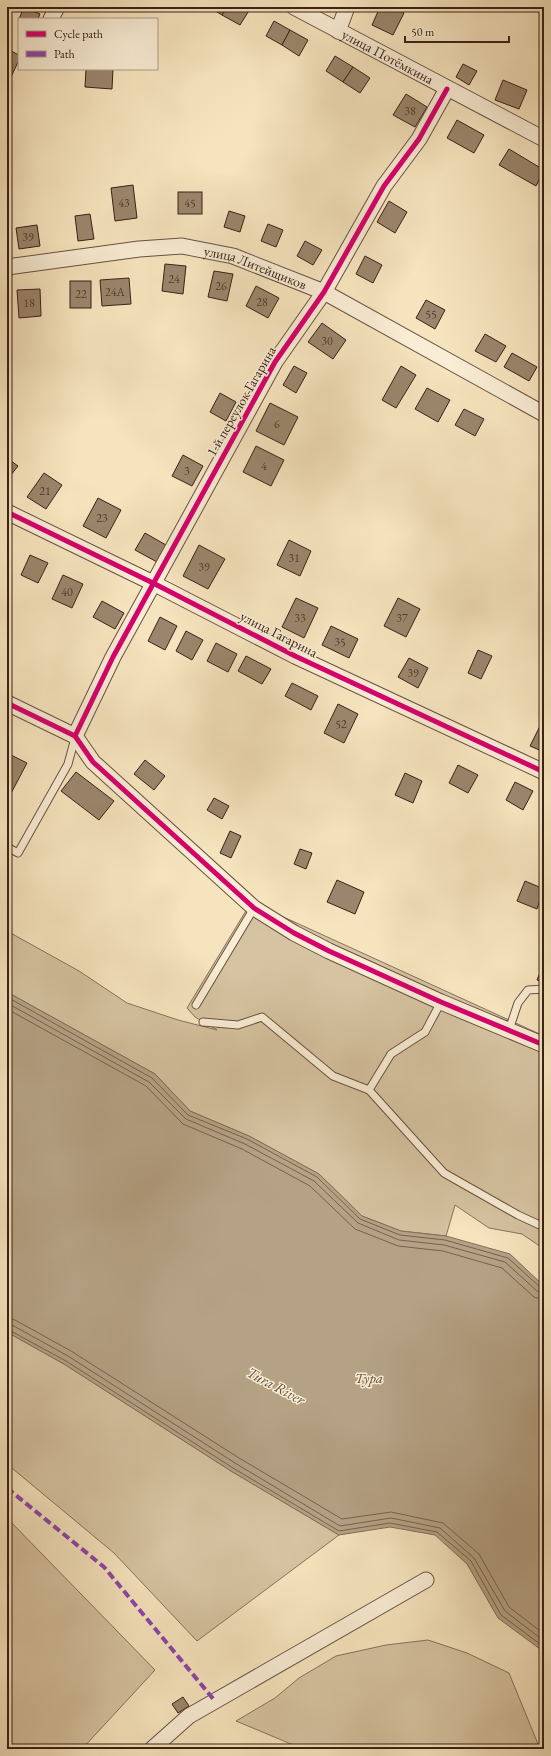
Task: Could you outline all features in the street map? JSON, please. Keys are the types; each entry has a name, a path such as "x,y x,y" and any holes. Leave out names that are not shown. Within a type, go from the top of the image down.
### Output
{"street":[{"path":"52,18 57,7"},
{"name":"улица Потёмкина","path":"294,7 544,139"},
{"path":"338,31 347,7"},
{"name":"1-й переулок Гагарина","path":"75,736 113,657 274,362 324,292 384,186 419,139 447,89"},
{"name":"улица Литейщиков","path":"7,267 139,249 182,246 233,256 324,292 544,414"},
{"name":"улица Гагарина","path":"7,512 16,518 153,583 295,656 544,772"},
{"path":"7,703 75,736 93,762 254,908 294,933 329,951 441,1002 544,1045"},
{"path":"152,1749 189,1716 426,1580"}],"lane":[{"path":"7,847 18,853 68,764 75,736"},
{"path":"196,1005 254,908"},
{"path":"509,1030 518,1003 528,990 544,989"},
{"path":"369,1090 391,1054 425,1032 441,1002"},
{"path":"203,1022 238,1025 262,1017 333,1076 369,1090 444,1173 518,1215 544,1227"}],"shaded area":[{"path":"247,909 277,914 544,1036 544,1249 522,1234 489,1228 455,1205 446,1236 401,1231 362,1216 319,1174 249,1136 190,1111 155,1074 7,992 7,931 79,971 127,1003 178,1020 217,1030 195,1017 187,1008"},
{"path":"7,1332 64,1364 231,1471 339,1535 197,1641 114,1553 7,1464"},
{"path":"7,1518 155,1670 82,1749 7,1749"},
{"path":"428,1640 467,1653 509,1673 540,1749 303,1749 236,1721 275,1698 299,1678 336,1656 386,1645"}],"water":[{"name":"Тура","path":"7,992 155,1074 190,1111 249,1136 319,1174 362,1216 401,1231 446,1236 510,1254 544,1286 544,1652 498,1618 467,1564 435,1535 390,1527 339,1535 231,1471 64,1364 7,1332"}],"building":[{"path":"24,7 40,14 38,18 19,18"},
{"path":"209,7 227,7 222,15"},
{"path":"227,7 246,7 250,9 240,25 222,15"},
{"path":"380,7 391,7 404,13 393,35 372,25"},
{"path":"274,21 290,30 282,45 266,36"},
{"path":"290,30 308,40 299,56 282,45"},
{"path":"7,49 18,54 18,62 10,79 7,77"},
{"path":"335,56 353,67 343,82 326,71"},
{"path":"463,64 477,71 469,85 456,77"},
{"path":"353,67 370,78 360,93 343,82"},
{"path":"86,70 113,70 112,89 85,87"},
{"path":"503,80 527,90 519,109 495,100"},
{"path":"406,94 427,107 415,127 393,115"},
{"path":"457,120 484,135 474,153 447,138"},
{"path":"509,149 544,170 536,186 499,165"},
{"path":"133,185 137,218 115,221 111,188"},
{"path":"178,192 202,192 202,214 178,214"},
{"path":"389,201 407,212 395,233 377,222"},
{"path":"229,211 245,216 240,232 224,227"},
{"path":"90,214 94,239 78,241 75,216"},
{"path":"268,224 283,230 276,247 261,241"},
{"path":"37,225 40,246 19,249 16,228"},
{"path":"305,241 322,250 313,265 297,256"},
{"path":"365,256 382,265 373,283 356,274"},
{"path":"165,264 186,266 183,294 162,291"},
{"path":"214,271 233,274 227,301 208,297"},
{"path":"129,278 131,304 102,306 100,280"},
{"path":"70,281 91,281 91,308 70,308"},
{"path":"256,286 279,298 268,318 246,306"},
{"path":"40,289 41,316 19,318 17,290"},
{"path":"426,300 445,310 435,329 416,318"},
{"path":"322,323 346,340 333,359 308,342"},
{"path":"485,334 506,346 496,362 475,351"},
{"path":"512,353 537,367 529,381 504,367"},
{"path":"294,366 307,373 296,393 283,385"},
{"path":"401,366 416,375 396,408 382,400"},
{"path":"427,388 450,400 438,422 415,409"},
{"path":"220,393 236,402 226,421 210,412"},
{"path":"270,403 298,417 284,445 256,431"},
{"path":"464,409 484,419 475,436 455,425"},
{"path":"256,446 284,460 271,486 243,472"},
{"path":"183,455 203,466 192,486 172,476"},
{"path":"7,458 18,466 7,480"},
{"path":"44,473 62,485 46,509 27,497"},
{"path":"98,498 121,510 106,538 83,526"},
{"path":"145,533 166,545 157,562 135,550"},
{"path":"289,540 311,551 300,576 277,565"},
{"path":"199,545 225,559 208,589 183,576"},
{"path":"30,555 48,563 38,583 21,575"},
{"path":"63,575 83,584 72,608 52,599"},
{"path":"296,598 318,608 304,638 282,627"},
{"path":"398,598 420,609 406,637 384,626"},
{"path":"102,601 124,613 115,629 93,617"},
{"path":"160,617 177,626 165,650 148,641"},
{"path":"331,626 358,639 349,658 322,645"},
{"path":"186,631 203,640 192,660 176,651"},
{"path":"216,643 237,654 228,672 207,661"},
{"path":"478,650 492,656 481,679 468,673"},
{"path":"246,656 271,669 262,684 238,671"},
{"path":"409,658 428,668 418,688 398,677"},
{"path":"292,683 318,696 311,710 285,696"},
{"path":"338,704 358,714 344,743 324,733"},
{"path":"540,726 544,728 544,752 530,746"},
{"path":"7,753 27,763 7,801"},
{"path":"145,760 165,776 154,790 134,774"},
{"path":"458,765 478,775 468,793 449,783"},
{"path":"76,772 114,801 99,820 61,791"},
{"path":"405,773 422,781 413,803 395,795"},
{"path":"515,782 533,791 523,810 506,800"},
{"path":"214,798 229,806 222,819 207,810"},
{"path":"230,831 241,836 231,858 220,853"},
{"path":"300,849 312,853 306,869 294,864"},
{"path":"337,880 364,892 355,914 327,902"},
{"path":"525,881 544,889 537,909 517,901"},
{"path":"544,963 544,983 537,980"},
{"path":"183,1697 189,1706 178,1713 172,1704"}],"marked path":[{"path":"7,1488 104,1567 215,1701"}],"cycle path":[{"path":"75,736 113,657 275,362 324,292 384,186 419,139 447,89"},
{"path":"7,512 153,583 295,656 544,772"},
{"path":"7,703 75,736 93,762 254,908 294,933 329,951 441,1002 544,1045"}],"water label":[{"name":"Tura River","path":"276,1386"}]}
